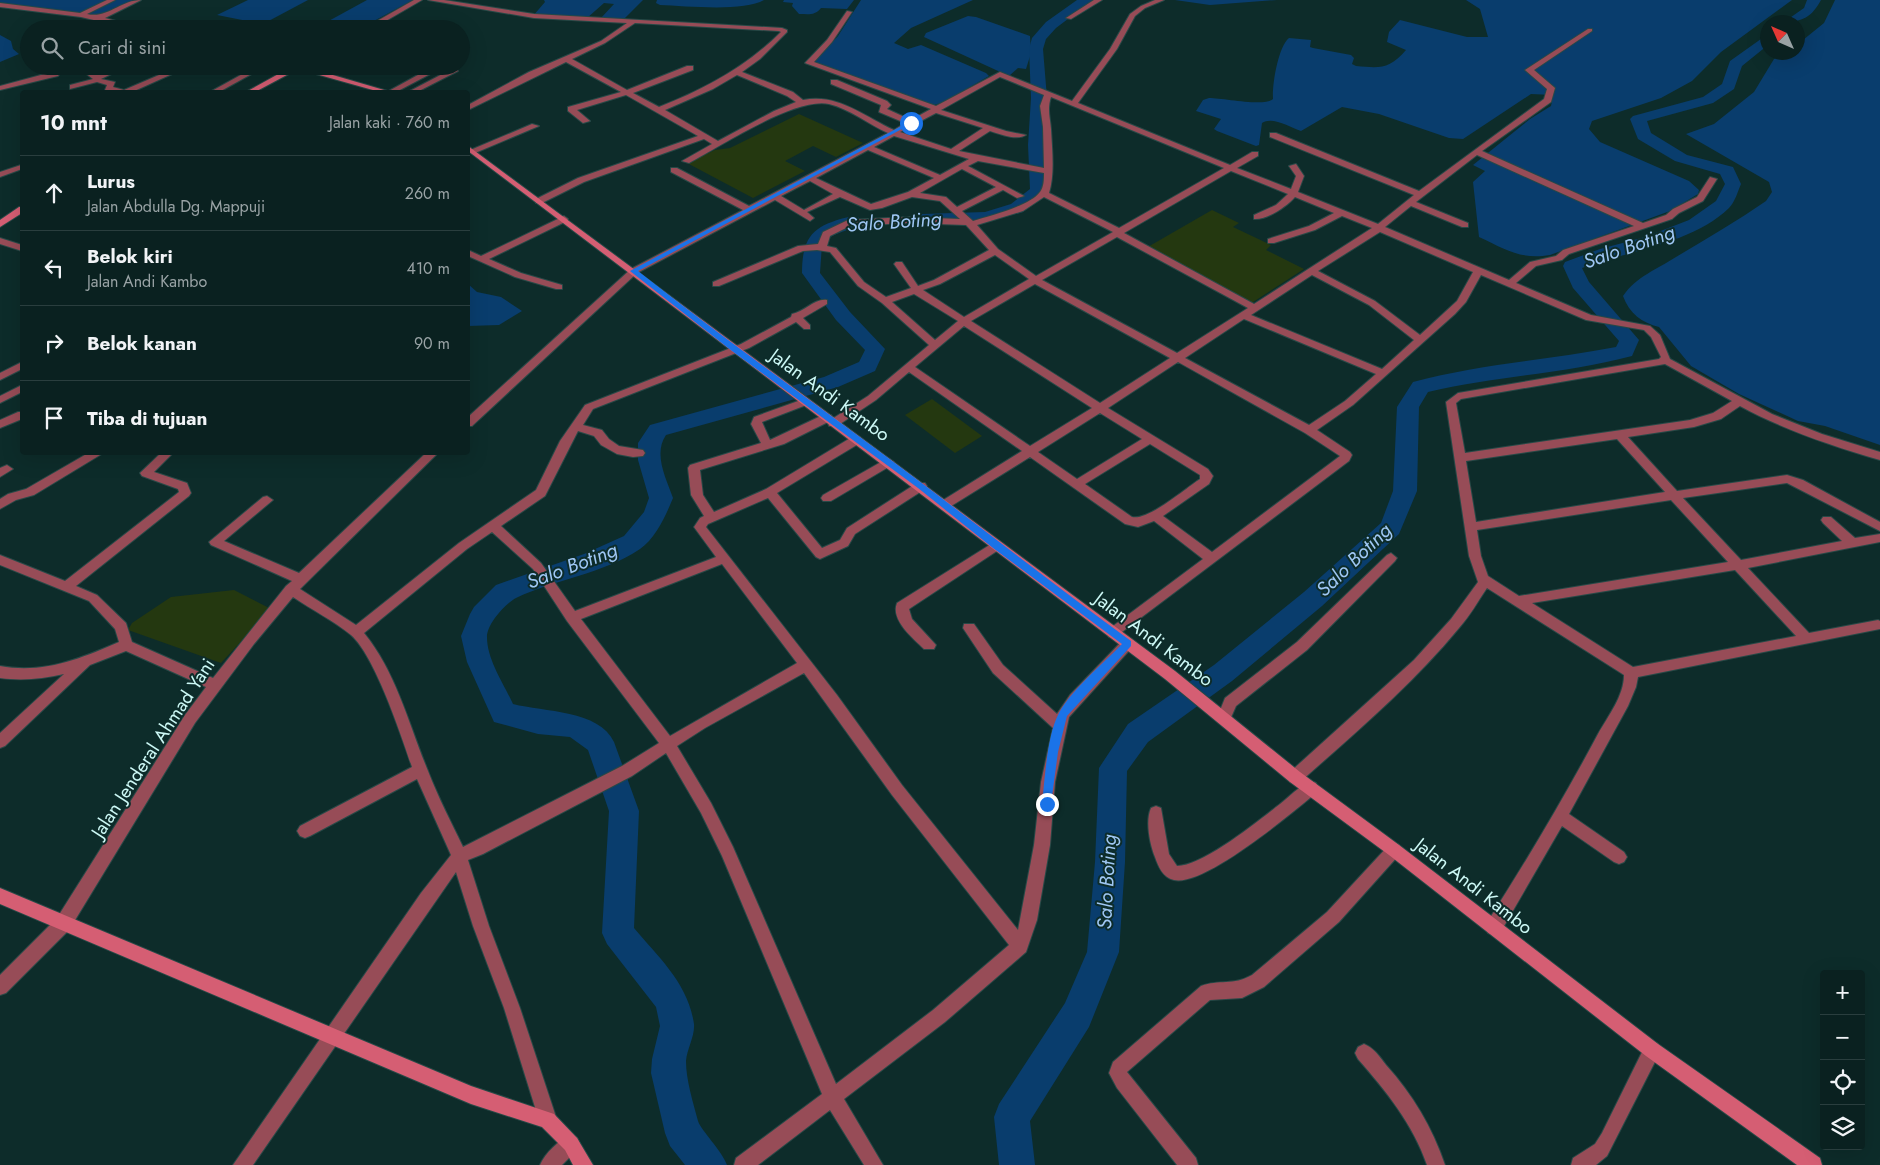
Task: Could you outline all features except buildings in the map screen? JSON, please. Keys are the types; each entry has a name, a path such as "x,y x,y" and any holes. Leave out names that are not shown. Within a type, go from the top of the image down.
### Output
{"street":[{"path":"81,15 112,0"},
{"path":"100,18 138,0"},
{"path":"382,20 419,0"},
{"path":"431,0 534,16 785,30 738,73 706,91 659,110"},
{"path":"1069,18 1099,0"},
{"path":"1074,104 1110,53 1132,15 1144,6 1161,0"},
{"path":"0,5 108,20"},
{"path":"849,12 830,40 809,63 989,128 1013,135 1022,135"},
{"path":"470,107 532,74 604,42 633,22"},
{"path":"944,504 1031,452 1256,309 1379,228 1442,176 1548,100 1551,88 1528,70 1590,30"},
{"path":"566,59 718,144"},
{"path":"586,121 571,108 625,93 690,68"},
{"path":"738,73 790,94 802,103"},
{"path":"470,420 634,271 868,147 1000,74 1379,228 1595,320 1647,328 1655,335 1662,346 1665,360"},
{"path":"0,88 51,75"},
{"path":"91,75 112,84 108,88 115,90"},
{"path":"73,87 106,75"},
{"path":"132,90 166,75"},
{"path":"218,90 246,75"},
{"path":"254,90 281,75"},
{"path":"325,75 373,90"},
{"path":"393,90 424,75"},
{"path":"416,90 446,75"},
{"path":"834,82 884,104 886,106 882,110 911,123"},
{"path":"820,247 826,234 844,224 908,220 968,222 1020,209 1044,194 1048,183 1045,170 1047,127 1044,106 1046,93"},
{"path":"686,161 802,103 818,101 837,104 893,133 975,159 1045,170"},
{"path":"470,149 535,126"},
{"path":"952,152 989,128"},
{"path":"1273,135 1421,195"},
{"path":"540,201 581,180 705,136"},
{"path":"868,147 940,178"},
{"name":"Jalan Andi Kambo","path":"470,149 634,271 734,350 921,486 996,546 1114,633 1220,714 1295,777 1394,850 1652,1050 1813,1165"},
{"path":"1478,152 1644,227"},
{"path":"711,517 697,495 694,468 791,436 830,420 872,398 965,320 1255,154"},
{"path":"810,178 840,194 872,207 894,202 975,159"},
{"path":"962,166 1001,188 1020,196"},
{"path":"1256,217 1275,209 1294,194 1300,176 1293,166"},
{"path":"0,175 20,168"},
{"path":"674,170 748,209"},
{"path":"1510,284 1533,264 1559,258 1566,252 1669,217 1676,211 1697,202 1713,179"},
{"path":"957,212 1001,188"},
{"path":"775,196 809,214 840,194"},
{"path":"911,194 941,198 968,222 995,251 1036,280 1309,430 1340,449 1346,455 1345,458 1114,633"},
{"path":"1044,194 1119,232 1256,309"},
{"path":"1411,203 1465,225"},
{"path":"0,224 20,210"},
{"path":"1271,241 1312,228 1340,213"},
{"path":"481,260 564,219"},
{"path":"0,241 20,247"},
{"path":"716,284 803,248 820,247 833,250 861,284 935,344"},
{"path":"884,301 918,291 955,274 995,251"},
{"path":"470,255 518,275 559,287"},
{"path":"899,264 918,291 1207,476 1205,481 1197,488 1154,516 1138,523 1129,521 910,368"},
{"path":"1309,430 1349,403 1421,340 1461,302 1478,271"},
{"path":"1313,272 1372,303 1421,340"},
{"path":"356,632 492,525 541,492 575,426 584,412 595,404 734,350 777,329 795,316 824,302"},
{"path":"795,316 807,327"},
{"path":"1244,316 1382,373"},
{"path":"1878,625 1631,673 1484,582 1475,556 1451,410 1453,399 1458,396 1565,379 1665,360 1768,417 1810,434 1880,456"},
{"path":"0,377 20,366"},
{"path":"0,400 20,389"},
{"path":"767,445 756,421 805,402"},
{"path":"1460,458 1620,435 1705,420 1717,416 1738,402"},
{"path":"0,424 20,416"},
{"path":"575,426 598,433 604,442 626,453 638,453"},
{"path":"1620,435 1806,638"},
{"path":"856,440 770,492 711,517 700,524 700,527 722,559 806,665 897,790 1020,946"},
{"path":"1078,484 1150,440"},
{"path":"0,504 12,497 30,492 95,455"},
{"path":"66,587 185,493 183,486 146,473 166,455"},
{"name":"Jalan Jenderal Ahmad Yani","path":"0,987 63,924 190,719 214,684 295,584 431,455"},
{"path":"827,498 888,462"},
{"path":"1470,527 1787,480 1799,484 1880,526"},
{"path":"770,492 820,554 844,543 851,531 921,486"},
{"path":"267,500 215,542 295,584 367,642 382,672 409,737 420,770 459,856 481,926 524,1044 548,1120 571,1144 584,1165"},
{"path":"1154,516 1212,558"},
{"path":"1827,520 1854,544"},
{"path":"492,525 537,566 572,617 670,745 717,828 832,1096 874,1165"},
{"path":"1516,601 1738,565 1880,538"},
{"path":"929,645 906,620 902,607 996,546"},
{"path":"1220,714 1230,702 1302,646 1391,558"},
{"path":"572,617 722,559"},
{"path":"0,560 93,598 121,627 126,645"},
{"path":"1295,777 1434,648 1458,620 1484,582"},
{"path":"969,628 998,670 1059,725"},
{"path":"743,1165 939,1016 1020,946 1029,920 1033,898 1048,782 1059,725 1067,708 1128,644"},
{"path":"0,672 24,675 51,671 88,661 126,645 214,684"},
{"path":"0,742 88,661"},
{"path":"242,1165 397,940 459,856 478,849 607,783 735,703 806,665"},
{"path":"1494,927 1560,817 1626,694 1630,684 1631,673"},
{"path":"305,831 420,770"},
{"path":"1156,813 1158,838 1165,863 1172,872 1180,876 1187,875 1274,820 1311,788"},
{"path":"1560,817 1620,857"},
{"path":"1189,1165 1123,1082 1118,1073 1119,1068 1207,992 1242,990 1258,981 1333,917 1394,850"},
{"path":"0,896 471,1095 548,1120"},
{"path":"1580,1165 1601,1150 1608,1139 1652,1050"},
{"path":"1364,1053 1404,1102 1424,1132 1436,1165"},
{"path":"549,1165 571,1144"}],"green space":[{"path":"799,114 863,143 836,157 813,146 785,161 805,171 753,198 687,163 715,150 730,148"},
{"path":"1212,210 1239,223 1233,227 1271,245 1266,250 1304,269 1250,304 1146,248"},
{"path":"932,399 982,436 955,453 905,415"},
{"path":"234,590 271,609 221,663 128,630 132,623 171,597"}],"water":[{"path":"0,0 134,0 101,16 0,3"},
{"path":"248,0 308,0 270,20 243,20 217,15"},
{"path":"367,0 413,0 376,20 330,20"},
{"path":"544,0 643,0 625,18 601,18 614,4 604,3 587,18 533,16 545,2"},
{"path":"657,0 764,0 743,6 714,7 660,5 656,3"},
{"path":"784,0 854,0 847,9 821,8 814,13 799,14 792,6 793,3 783,2"},
{"path":"861,0 973,0 911,28 894,43 908,49 921,45 989,76 944,102 934,105 817,64 815,61 838,36"},
{"path":"1175,0 1277,0 1210,5"},
{"path":"1466,0 1792,0 1772,15 1760,15 1760,23 1721,52 1692,81 1661,98 1592,121 1589,129 1600,142 1689,181 1699,190 1698,194 1670,211 1550,255 1521,255 1479,237 1473,182 1485,171 1473,165 1530,119 1551,106 1553,95 1531,94 1463,139 1449,138 1379,114 1342,107 1301,131 1276,121 1266,121 1262,123 1259,145 1256,146 1217,131 1214,129 1221,119 1196,111 1203,100 1209,98 1253,102 1273,99 1279,58 1289,38 1311,40 1310,47 1351,55 1354,58 1352,64 1356,66 1377,67 1389,64 1400,57 1406,50 1387,42 1389,32 1400,20 1467,37 1488,37 1480,9"},
{"path":"1835,0 1880,0 1880,445 1825,426 1798,421 1739,394 1691,366 1659,327 1647,323 1637,316 1623,296 1634,283 1647,274 1766,201 1772,192 1769,182 1686,134 1714,124 1754,92 1773,60 1805,60 1805,38 1824,23"},
{"path":"968,16 976,17 1030,36 1031,53 1026,69 1018,68 1009,76 924,37 926,33"},
{"path":"0,35 11,41 13,49 19,54 0,62"},
{"path":"470,286 477,292 501,297 522,311 499,325 470,326"}],"waterway":[{"name":"Salo Boting","path":"922,219 986,217 1017,208 1039,191 1036,145 1039,98 1036,49 1039,38 1051,25 1086,0"},
{"name":"Salo Boting","path":"1801,15 1809,10 1814,0"},
{"name":"Salo Boting","path":"1017,1165 1012,1117 1077,1015 1103,952 1110,862 1113,768 1138,733 1223,673 1313,599 1391,528 1405,491 1408,407 1420,387 1472,375 1558,365 1625,352 1629,340 1580,284 1572,266 1606,253 1651,241 1695,224 1723,204 1733,184 1727,171 1681,158 1644,136 1638,119 1708,100 1729,86 1735,64 1760,44"},
{"name":"Salo Boting","path":"709,1165 683,1133 669,1073 669,1059 677,1026 671,999 618,933 624,811 600,742 575,726 538,722 504,714 480,662 474,636 483,614 505,592 593,561 633,542 654,516 661,498 649,460 649,443 658,430 831,382 868,366 875,349 843,316 811,273 813,244 818,237 837,226 852,221"}],"route":[{"path":"911,123 634,271 734,350 921,486 996,546 1128,644 1075,699 1063,715 1058,727 1053,752 1048,782 1047,804"}]}
